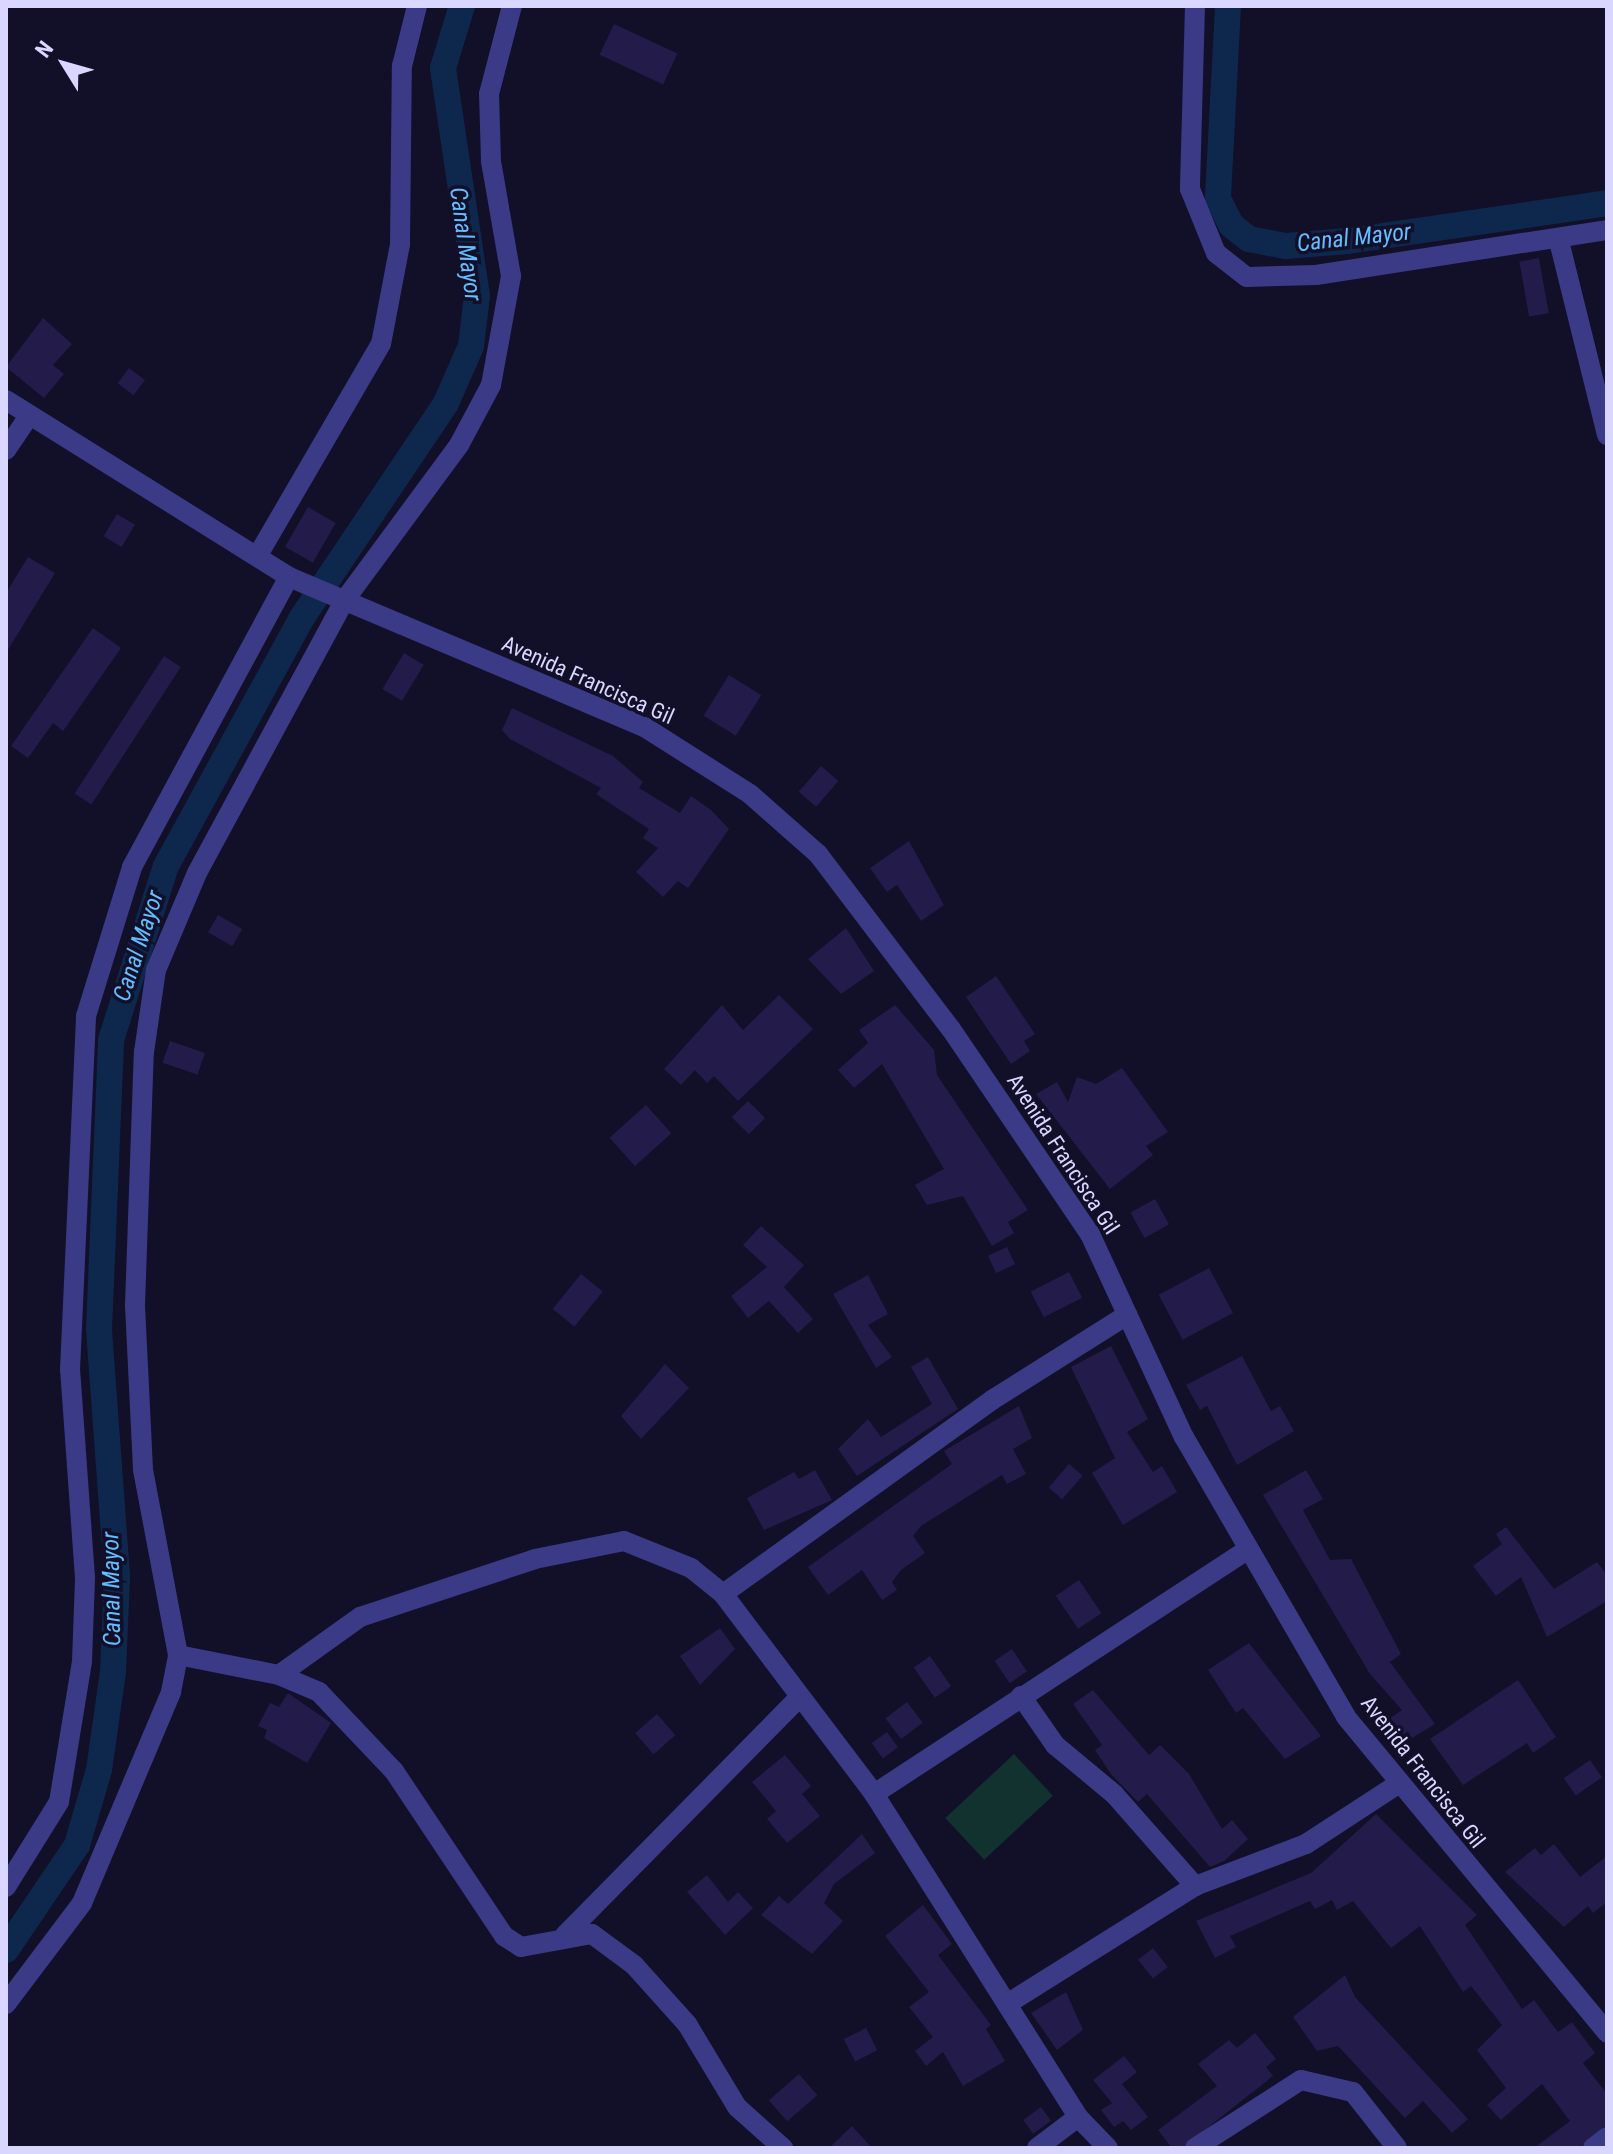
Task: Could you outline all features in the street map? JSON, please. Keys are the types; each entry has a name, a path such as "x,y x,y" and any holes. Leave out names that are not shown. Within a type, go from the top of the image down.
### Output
{"street":[{"path":"258,555 381,344 400,244 402,66 417,6"},
{"path":"6,2004 82,1903 171,1692 178,1655 145,1485 135,1305 144,1052 156,970 191,885 337,599 459,445 491,385 511,276 491,161 489,94 512,6"},
{"path":"1195,6 1190,189 1201,229 1230,267 1247,277 1278,279 1559,241 1607,230"},
{"path":"1559,241 1607,435"},
{"name":"Avenida Francisca Gil","path":"6,400 27,419 296,579 646,728 750,794 818,854 1033,1148 1090,1234 1127,1315 1247,1550 1346,1717 1398,1784 1607,2033"},
{"path":"6,450 27,419"},
{"path":"6,1887 59,1802 82,1661 85,1578 70,1370 86,1016 132,867 296,579"},
{"path":"723,1594 959,1423 1127,1315"},
{"path":"279,1675 360,1617 409,1597 624,1541 691,1568 723,1594 874,1794 1078,2117 1108,2148"},
{"path":"874,1794 1247,1550"},
{"path":"178,1655 279,1675 319,1692 394,1771 504,1936 521,1947 565,1935 592,1934 634,1965 687,2024 737,2107 783,2148"},
{"path":"1021,1696 1055,1745 1114,1794 1195,1886"},
{"path":"565,1935 799,1698"},
{"path":"1007,2004 1195,1886 1306,1844 1398,1784"},
{"path":"1195,2148 1301,2080 1353,2092 1397,2148"},
{"path":"1037,2148 1078,2117"},
{"path":"1593,2148 1607,2137"}],"green space":[{"path":"1014,1754 1053,1796 984,1860 945,1818"}],"building":[{"path":"614,24 677,54 663,84 600,55"},
{"path":"1539,258 1549,313 1529,317 1519,261"},
{"path":"43,318 72,344 53,365 64,374 44,398 6,367"},
{"path":"129,368 145,380 134,395 118,383"},
{"path":"308,507 336,523 313,563 285,547"},
{"path":"117,514 135,525 122,547 104,536"},
{"path":"28,557 55,573 6,653 6,593"},
{"path":"93,628 121,648 63,731 53,723 28,758 11,746"},
{"path":"404,653 424,665 402,701 382,689"},
{"path":"164,656 181,667 91,804 75,794"},
{"path":"729,675 761,695 736,736 704,716"},
{"path":"512,708 613,756 643,782 639,788 680,813 691,796 711,810 729,829 688,888 678,881 663,897 636,872 658,848 643,838 649,829 596,794 601,788 510,739 502,730"},
{"path":"821,766 838,781 816,807 799,792"},
{"path":"909,841 944,905 921,921 897,885 887,892 870,868"},
{"path":"218,915 242,929 232,946 208,932"},
{"path":"846,928 874,971 841,994 808,959"},
{"path":"996,976 1035,1034 1024,1041 1030,1051 1011,1064 966,997"},
{"path":"779,995 813,1029 738,1101 714,1076 707,1083 695,1070 681,1085 664,1069 722,1005 743,1030"},
{"path":"895,1005 934,1050 937,1075 1028,1210 1008,1222 1014,1233 992,1246 963,1196 927,1205 915,1185 944,1169 882,1064 854,1088 838,1070 868,1043 859,1030"},
{"path":"170,1041 205,1053 197,1075 163,1063"},
{"path":"1122,1068 1168,1132 1146,1146 1153,1155 1110,1189 1036,1094 1057,1082 1068,1102 1077,1077 1096,1084"},
{"path":"748,1101 765,1118 749,1134 732,1117"},
{"path":"646,1105 671,1133 635,1166 610,1138"},
{"path":"1155,1199 1169,1224 1145,1238 1131,1213"},
{"path":"761,1226 804,1265 784,1287 813,1319 798,1333 769,1301 748,1318 731,1296 767,1267 743,1245"},
{"path":"1007,1247 1015,1264 996,1273 988,1256"},
{"path":"1209,1268 1233,1313 1183,1340 1159,1295"},
{"path":"1069,1272 1082,1298 1044,1317 1031,1292"},
{"path":"581,1274 603,1292 574,1327 553,1309"},
{"path":"868,1275 888,1314 868,1325 892,1357 876,1368 833,1294"},
{"path":"1111,1346 1148,1419 1127,1432 1153,1472 1162,1466 1177,1492 1123,1525 1092,1473 1115,1458 1071,1367"},
{"path":"1242,1356 1271,1411 1280,1406 1294,1431 1237,1465 1207,1406 1200,1410 1186,1385"},
{"path":"928,1357 958,1409 857,1476 838,1449 868,1419 881,1437 932,1404 911,1367"},
{"path":"665,1364 689,1388 641,1439 621,1416"},
{"path":"1019,1406 1032,1438 1013,1449 1026,1474 1007,1484 1002,1475 921,1526 913,1536 925,1553 901,1570 892,1582 897,1590 882,1600 862,1570 828,1595 808,1567 952,1464 944,1451"},
{"path":"1069,1464 1083,1476 1062,1499 1049,1487"},
{"path":"815,1470 832,1500 764,1530 747,1498 794,1472 799,1479"},
{"path":"1306,1470 1323,1499 1303,1510 1330,1560 1351,1559 1401,1654 1390,1662 1435,1724 1404,1743 1389,1719 1402,1710 1370,1674 1263,1495"},
{"path":"1506,1527 1554,1589 1597,1562 1607,1575 1607,1601 1547,1637 1521,1577 1496,1596 1473,1566 1502,1544 1496,1534"},
{"path":"1079,1580 1101,1613 1078,1629 1056,1596"},
{"path":"720,1628 735,1649 700,1685 680,1656"},
{"path":"1249,1643 1321,1736 1285,1759 1243,1708 1236,1713 1208,1670"},
{"path":"1012,1649 1027,1671 1010,1683 995,1661"},
{"path":"930,1656 951,1686 935,1698 914,1667"},
{"path":"1518,1680 1556,1737 1533,1753 1527,1743 1463,1785 1430,1739"},
{"path":"1093,1690 1149,1755 1160,1745 1189,1774 1222,1829 1232,1820 1248,1839 1224,1861 1210,1867 1147,1794 1138,1802 1111,1774 1095,1750 1102,1745 1073,1704"},
{"path":"288,1693 331,1723 307,1763 264,1738 267,1730 258,1726 270,1703 279,1707"},
{"path":"907,1702 923,1723 901,1739 885,1718"},
{"path":"657,1714 675,1735 653,1754 635,1733"},
{"path":"887,1732 898,1747 883,1759 872,1743"},
{"path":"785,1755 811,1786 802,1794 820,1816 787,1843 767,1819 776,1811 752,1782"},
{"path":"1590,1760 1602,1777 1576,1796 1564,1778"},
{"path":"1376,1814 1477,1915 1465,1925 1522,2009 1534,2000 1558,2032 1572,2022 1595,2053 1583,2063 1607,2094 1607,2124 1580,2148 1534,2148 1570,2121 1542,2084 1501,2120 1487,2105 1506,2088 1477,2050 1502,2025 1471,1986 1463,1992 1420,1926 1391,1948 1353,1901 1337,1910 1332,1900 1315,1909 1310,1901 1230,1936 1236,1947 1215,1958 1196,1921 1311,1873"},
{"path":"862,1834 875,1853 834,1884 824,1903 843,1921 812,1954 761,1915 779,1896 788,1904"},
{"path":"1554,1844 1580,1877 1607,1856 1607,1902 1593,1913 1588,1906 1564,1927 1505,1872 1535,1848 1541,1855"},
{"path":"707,1875 728,1902 738,1892 753,1908 725,1935 687,1892"},
{"path":"923,1905 952,1944 938,1955 991,2025 986,2029 1005,2061 963,2086 943,2052 926,2066 915,2051 933,2037 909,2007 929,1992 885,1936"},
{"path":"1153,1948 1168,1967 1153,1979 1138,1960"},
{"path":"1345,1975 1355,1997 1468,2119 1452,2133 1423,2101 1405,2118 1338,2046 1317,2051 1293,2017"},
{"path":"1066,1992 1083,2030 1057,2050 1031,2013"},
{"path":"866,2028 877,2050 855,2062 844,2039"},
{"path":"1255,2033 1276,2059 1266,2067 1273,2076 1182,2148 1172,2148 1158,2130 1217,2086 1198,2064 1229,2040 1237,2048"},
{"path":"1124,2056 1137,2072 1122,2084 1148,2117 1131,2130 1123,2121 1114,2127 1101,2110 1112,2103 1093,2080"},
{"path":"799,2074 817,2095 787,2121 769,2100"},
{"path":"1041,2107 1051,2121 1033,2134 1023,2120"},
{"path":"852,2126 872,2148 829,2148"}],"waterway":[{"name":"Canal Mayor","path":"6,1950 77,1845 99,1770 113,1672 117,1575 99,1329 111,1040 166,866 301,619 446,403 471,346 477,296 443,68 462,6"},
{"name":"Canal Mayor","path":"1228,6 1218,199 1231,225 1249,239 1286,246 1348,241 1607,203"}]}
